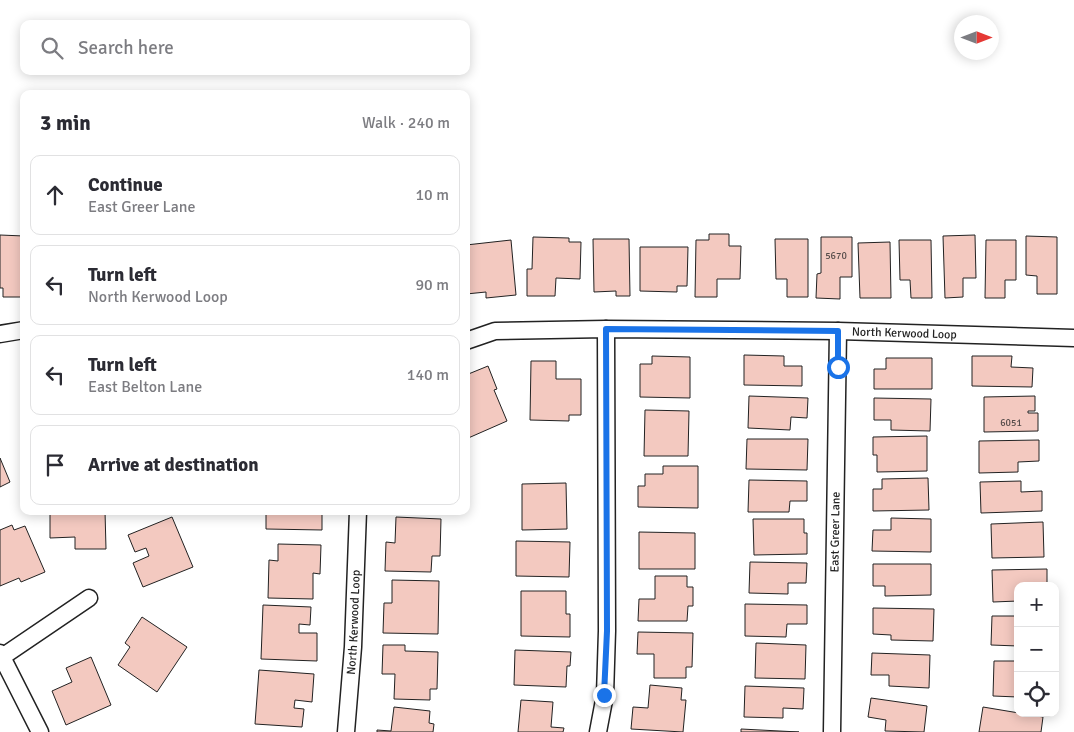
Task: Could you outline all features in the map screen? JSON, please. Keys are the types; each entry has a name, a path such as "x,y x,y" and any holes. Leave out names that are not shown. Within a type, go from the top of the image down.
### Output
{"street":[{"name":"North Kerwood Loop","path":"470,340 494,332 606,329 838,331 1074,338"},
{"path":"598,732 604,695 607,631 606,329"},
{"path":"0,334 20,331"},
{"name":"East Greer Lane","path":"832,732 838,331"},
{"name":"North Kerwood Loop","path":"346,732 353,648 358,515"},
{"path":"40,732 1,655 89,598"}],"building":[{"path":"709,234 729,234 729,246 741,246 740,279 717,279 717,297 695,297 696,240 709,240"},
{"path":"0,235 20,236 20,297 3,297 3,288 0,288"},
{"path":"975,235 976,278 963,278 963,297 945,298 943,236"},
{"path":"1026,236 1057,237 1057,294 1037,294 1037,276 1026,275"},
{"path":"533,237 569,238 569,242 581,242 580,279 556,278 555,296 527,296 527,269 532,269"},
{"path":"821,237 852,237 852,277 840,277 840,299 816,298 817,274 821,273"},
{"path":"593,239 629,239 630,296 616,296 616,291 594,292"},
{"path":"775,239 808,239 808,297 787,297 787,279 776,279"},
{"path":"511,240 516,295 486,298 486,292 470,294 470,245"},
{"path":"899,240 931,240 932,298 911,298 910,280 900,280"},
{"path":"986,240 1016,240 1016,280 1005,280 1005,298 985,298"},
{"path":"890,242 891,298 860,298 858,243"},
{"path":"640,247 688,247 687,286 677,286 677,292 640,291"},
{"path":"744,355 784,356 784,366 802,366 802,386 744,385"},
{"path":"652,356 690,357 690,398 640,397 640,364 652,364"},
{"path":"972,356 1012,356 1011,367 1033,368 1032,387 972,386"},
{"path":"886,358 932,358 932,389 874,389 874,369 886,369"},
{"path":"531,361 556,361 556,379 581,379 581,415 569,415 569,421 530,420"},
{"path":"488,366 497,389 494,390 507,421 470,437 470,373"},
{"path":"749,396 808,398 807,418 791,417 790,430 748,428"},
{"path":"1035,396 1035,411 1028,411 1028,413 1038,413 1038,431 984,432 984,397"},
{"path":"874,398 931,399 930,431 891,430 891,420 874,420"},
{"path":"645,410 689,411 688,456 644,456"},
{"path":"927,436 927,471 877,472 877,455 873,455 873,437"},
{"path":"747,439 808,439 807,470 746,469"},
{"path":"1039,440 1039,461 1018,462 1018,472 979,473 979,441"},
{"path":"0,458 10,482 0,487"},
{"path":"663,466 698,466 698,508 638,507 638,486 645,486 645,474 663,474"},
{"path":"928,478 929,510 873,511 873,489 882,489 882,479"},
{"path":"749,480 807,481 807,501 790,501 789,512 748,512"},
{"path":"1021,481 1021,492 1042,491 1042,511 981,513 980,482"},
{"path":"566,483 567,529 522,530 522,484"},
{"path":"50,515 105,515 106,549 75,549 75,537 50,538"},
{"path":"266,515 322,515 322,530 266,529"},
{"path":"172,517 193,567 143,587 133,563 149,556 146,548 135,552 128,535"},
{"path":"396,517 441,519 440,556 432,556 431,572 385,571 386,542 395,543"},
{"path":"891,518 931,519 931,552 872,551 873,530 891,530"},
{"path":"753,519 804,519 804,533 807,533 807,554 754,555"},
{"path":"1043,522 1044,557 992,558 991,524"},
{"path":"12,525 14,530 25,526 45,572 21,582 19,578 0,586 0,530"},
{"path":"639,532 695,533 695,569 639,569"},
{"path":"516,541 570,542 569,577 516,576"},
{"path":"278,544 321,545 320,574 313,573 313,599 268,598 269,560 278,561"},
{"path":"750,562 807,563 806,583 788,583 788,594 749,593"},
{"path":"873,564 931,564 931,595 885,596 885,586 873,586"},
{"path":"1047,569 1047,582 1014,582 1014,601 993,602 992,570"},
{"path":"655,576 687,576 687,587 693,587 693,606 688,606 687,621 638,621 639,599 655,599"},
{"path":"392,580 439,581 438,634 383,633 384,603 392,603"},
{"path":"521,591 566,591 566,614 570,614 570,637 521,636"},
{"path":"745,604 807,605 807,624 787,624 786,637 745,636"},
{"path":"263,605 311,607 310,625 299,624 299,633 317,633 317,661 261,659"},
{"path":"873,608 934,609 933,641 891,640 891,635 873,634"},
{"path":"992,616 1014,616 1014,646 991,645"},
{"path":"142,617 187,647 157,692 118,665 130,647 125,643"},
{"path":"638,632 693,633 692,667 686,667 686,678 654,678 654,654 637,654"},
{"path":"756,643 806,645 805,679 755,678"},
{"path":"383,645 405,645 405,651 438,652 437,689 430,689 430,700 394,699 395,674 382,674"},
{"path":"515,650 571,652 570,666 567,666 566,687 514,685"},
{"path":"872,653 930,655 929,688 889,686 889,675 871,675"},
{"path":"91,657 111,705 66,725 52,691 72,682 66,668"},
{"path":"994,661 1014,661 1014,697 993,696"},
{"path":"259,670 314,674 312,702 295,700 294,708 304,709 302,727 255,724"},
{"path":"650,685 682,688 681,700 686,700 683,732 631,729 633,707 648,708"},
{"path":"745,686 804,688 803,709 783,708 783,718 744,717"},
{"path":"871,698 927,706 924,732 885,731 886,720 868,717"},
{"path":"521,700 553,702 551,727 564,728 563,732 518,732"},
{"path":"394,707 430,711 429,723 434,724 433,732 377,732 377,730 391,731"},
{"path":"983,707 1014,712 1014,717 1043,717 1041,732 979,732"},
{"path":"741,729 799,732 741,732"}],"route":[{"path":"604,695 607,631 606,329 838,331 838,367"}]}
